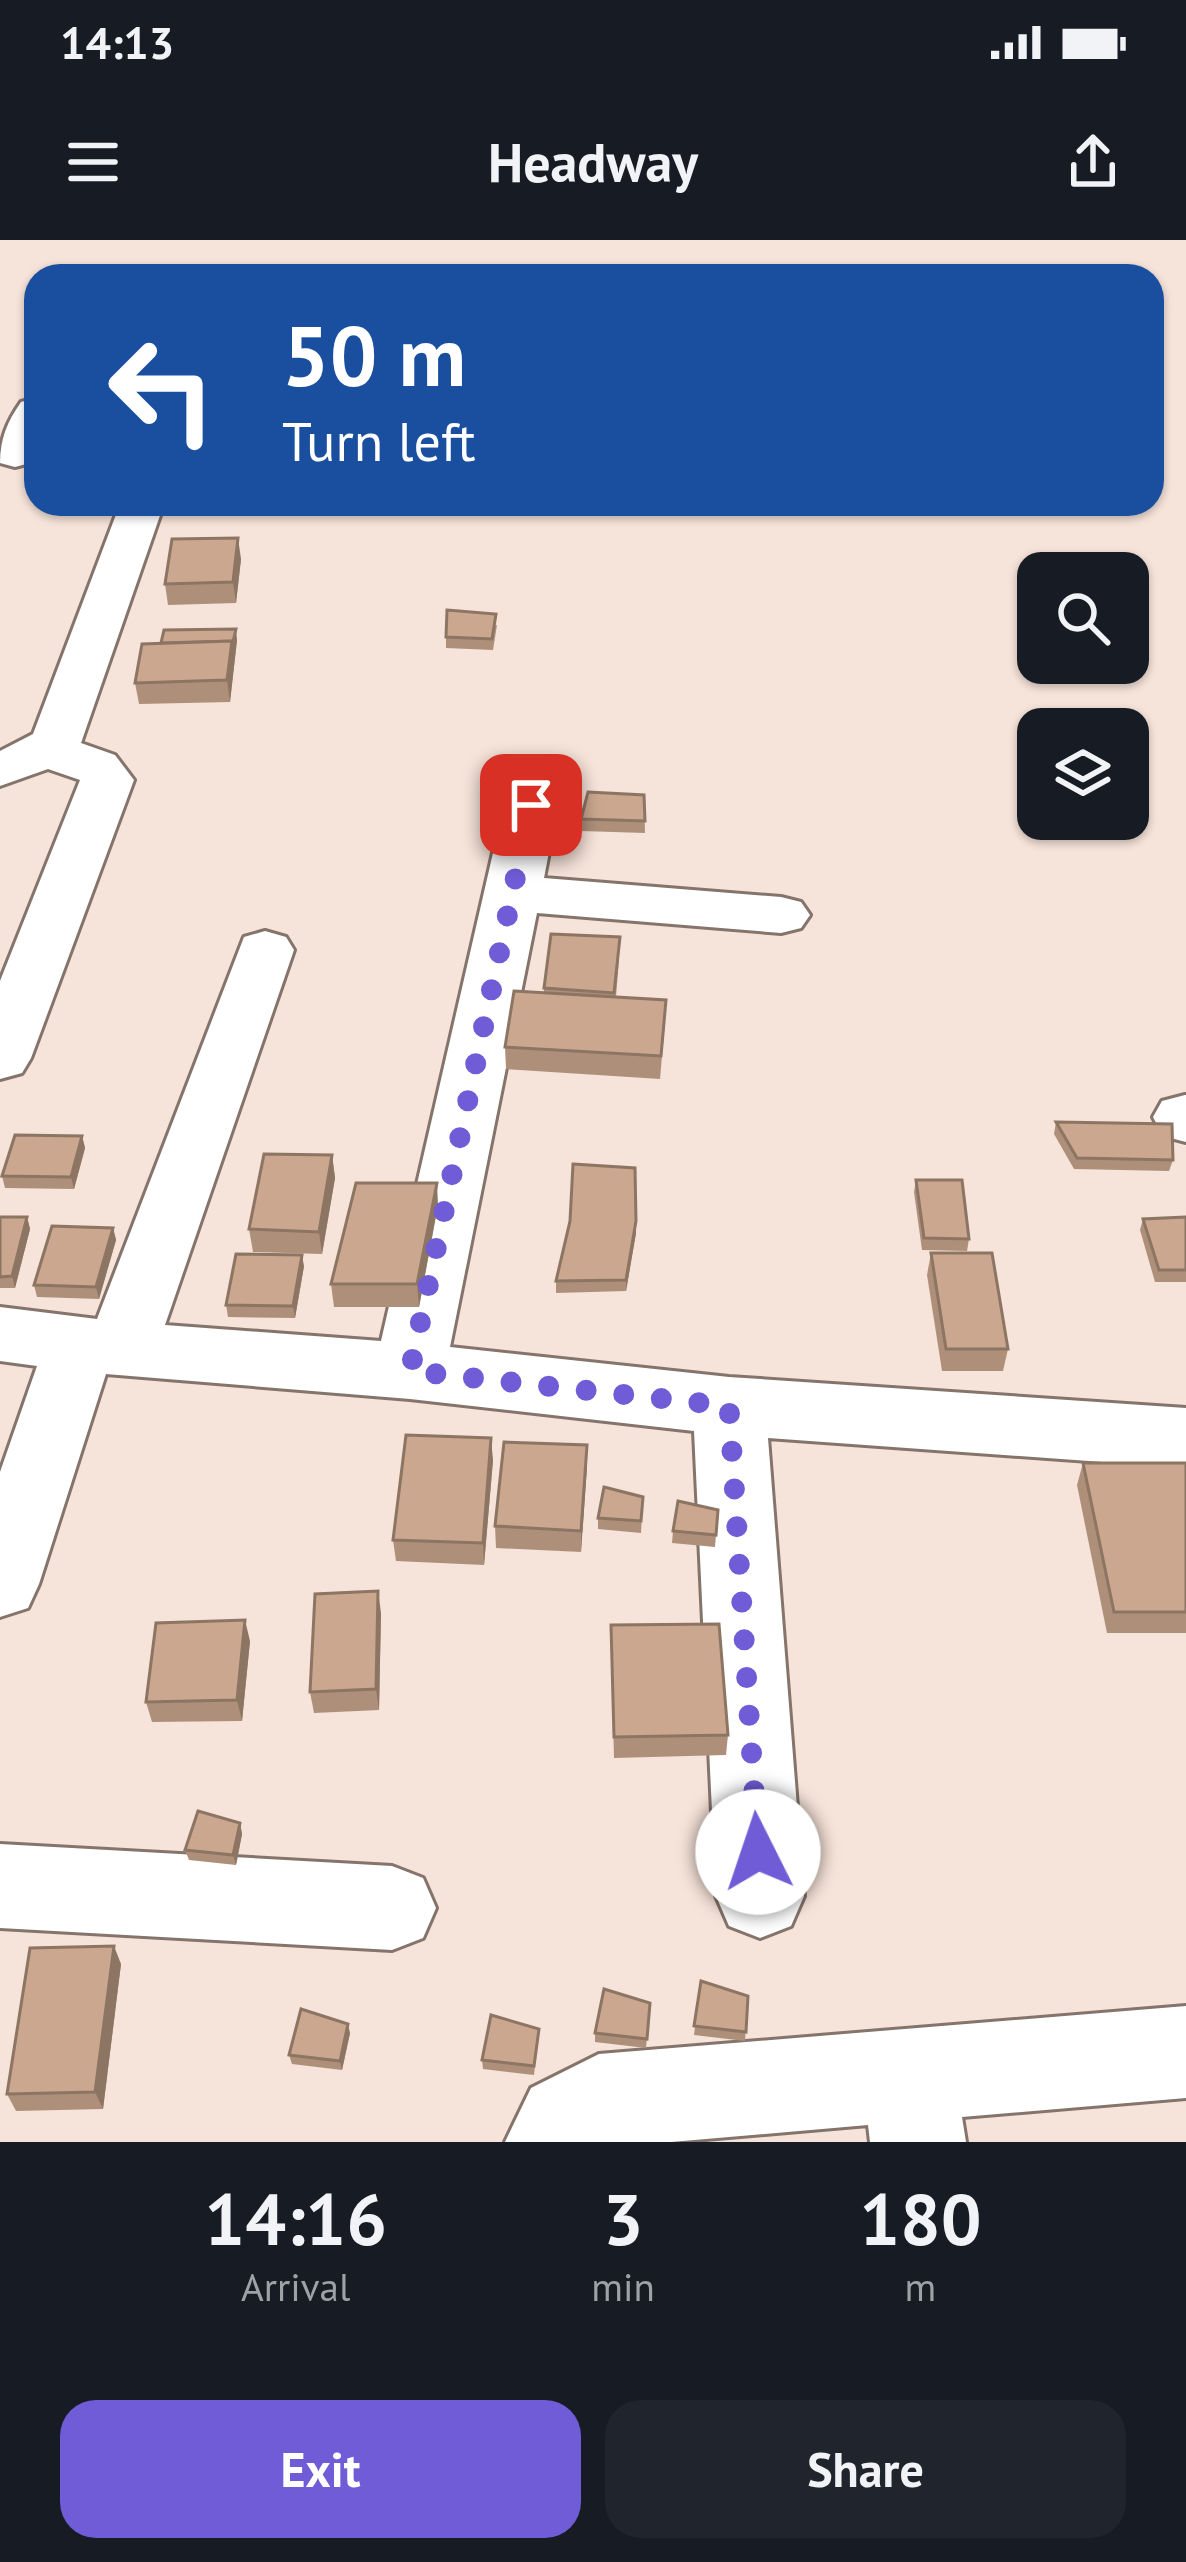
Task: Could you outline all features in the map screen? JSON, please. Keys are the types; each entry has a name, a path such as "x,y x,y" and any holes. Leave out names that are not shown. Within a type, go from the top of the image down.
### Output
{"street":[{"path":"21,761 57,740 138,516"},
{"path":"0,1058 107,780 102,769 90,762 21,761"},
{"path":"410,1371 531,805"},
{"path":"512,893 781,915"},
{"path":"0,1584 265,950"},
{"path":"0,1334 729,1406 1186,1438"},
{"path":"729,1406 760,1896"},
{"path":"0,1886 392,1908"},
{"path":"553,2142 554,2132 572,2115 599,2101 914,2107 1186,2052"}],"building":[{"path":"238,538 233,582 165,584 172,539"},
{"path":"447,610 496,614 492,639 446,637"},
{"path":"236,629 232,646 232,641 161,643 164,630"},
{"path":"232,641 227,680 135,683 142,644"},
{"path":"588,792 644,795 645,821 581,819"},
{"path":"551,934 620,937 614,993 544,988"},
{"path":"514,991 666,1000 661,1056 505,1047"},
{"path":"1056,1122 1172,1124 1173,1160 1077,1158"},
{"path":"15,1135 82,1136 71,1177 2,1176"},
{"path":"264,1154 332,1155 319,1232 249,1229"},
{"path":"573,1164 635,1168 636,1221 626,1280 556,1281 570,1221"},
{"path":"916,1180 962,1180 969,1239 924,1238"},
{"path":"356,1183 437,1183 417,1284 331,1284"},
{"path":"0,1217 27,1217 12,1276 0,1277"},
{"path":"1186,1217 1186,1270 1159,1270 1143,1219"},
{"path":"52,1226 113,1228 96,1287 34,1285"},
{"path":"931,1253 992,1253 1008,1349 946,1349"},
{"path":"236,1254 302,1255 293,1306 226,1305"},
{"path":"406,1435 491,1438 483,1543 393,1540"},
{"path":"504,1442 587,1445 581,1531 495,1526"},
{"path":"1083,1463 1186,1463 1186,1612 1114,1612"},
{"path":"604,1487 643,1497 641,1521 598,1518"},
{"path":"678,1501 718,1510 716,1535 673,1531"},
{"path":"378,1591 376,1689 310,1692 315,1594"},
{"path":"245,1620 237,1700 146,1702 156,1623"},
{"path":"719,1624 728,1735 614,1737 611,1625"},
{"path":"198,1811 240,1823 233,1855 185,1850"},
{"path":"114,1946 95,2092 7,2094 30,1948"},
{"path":"701,1981 748,1996 746,2032 694,2026"},
{"path":"604,1989 650,2003 647,2039 595,2033"},
{"path":"301,2009 348,2024 340,2061 289,2055"},
{"path":"491,2015 539,2029 534,2066 482,2060"}],"route":[{"path":"531,805 410,1371 729,1406 758,1852"}]}
